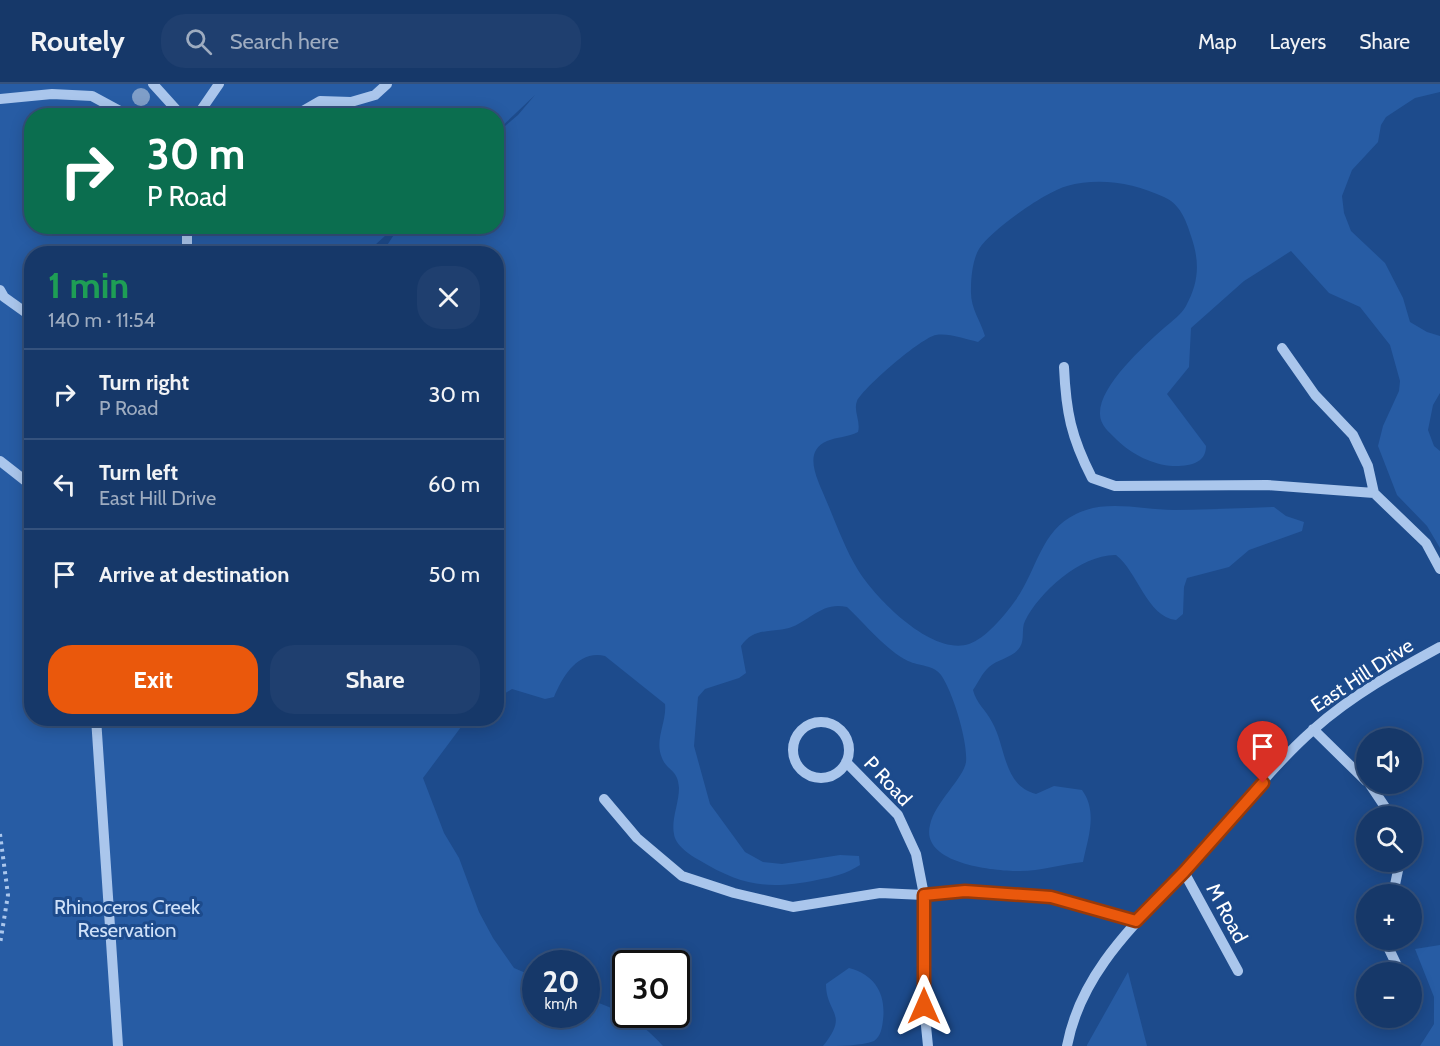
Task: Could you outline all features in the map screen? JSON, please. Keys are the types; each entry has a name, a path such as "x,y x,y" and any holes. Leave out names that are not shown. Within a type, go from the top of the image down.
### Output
{"street":[{"path":"153,84 175,108"},
{"path":"202,108 219,84"},
{"path":"308,108 320,101 351,102 375,95 387,84"},
{"path":"0,99 52,94 92,96 114,108"},
{"path":"0,291 4,297 24,311"},
{"path":"1282,348 1315,395 1353,435 1368,465 1374,493 1426,543 1440,568"},
{"path":"1064,367 1066,411 1081,456 1092,478 1115,486 1267,485 1374,493"},
{"path":"0,461 24,480"},
{"name":"East Hill Drive","path":"1067,1046 1084,992 1105,959 1136,921 1184,872 1313,729 1349,700 1440,647"},
{"path":"811,723 830,723 838,728 848,744 846,762 841,770 825,778 807,775 800,770 793,754 796,735 811,723"},
{"path":"97,726 118,1046"},
{"path":"1313,729 1356,770"},
{"name":"P Road","path":"846,762 898,816 916,854 924,895 924,1006 928,1046"},
{"path":"604,799 637,838 682,876 734,893 794,907 880,893 924,895 965,891 1051,897 1136,921"},
{"name":"M Road","path":"1184,872 1238,971"}],"path":[{"path":"0,834 8,895 0,944"}],"green space":[{"name":"Rhinoceros Creek Reservation","path":"0,84 1440,84 1440,92 1415,98 1386,117 1381,125 1378,142 1352,170 1342,196 1344,213 1351,231 1385,263 1403,298 1410,322 1427,332 1440,336 1440,393 1433,405 1428,430 1434,446 1440,451 1440,548 1427,526 1397,495 1378,446 1383,426 1399,391 1400,381 1390,345 1360,307 1329,293 1291,251 1244,281 1191,328 1189,367 1167,394 1206,446 1203,457 1196,463 1179,466 1165,465 1143,458 1117,440 1102,422 1100,414 1102,403 1107,391 1124,367 1186,306 1196,280 1197,263 1194,245 1182,213 1170,200 1153,192 1129,185 1104,182 1079,183 1057,190 1006,222 985,241 977,253 972,273 971,296 985,336 978,342 936,335 919,344 881,374 857,401 858,432 827,441 815,452 814,468 820,485 849,553 866,582 891,609 922,634 939,642 954,645 969,644 988,632 1011,607 1047,541 1064,521 1076,514 1099,507 1112,506 1174,510 1274,507 1286,516 1304,522 1302,531 1249,550 1229,567 1187,578 1184,587 1183,614 1176,620 1157,611 1131,572 1116,555 1103,556 1089,561 1063,577 1040,598 1025,621 1022,641 1017,651 992,664 982,675 973,690 974,695 997,732 1007,764 1017,783 1025,790 1036,794 1054,786 1082,790 1087,798 1091,816 1083,862 1028,871 1009,871 962,863 947,857 936,849 930,838 933,816 966,762 965,742 955,705 946,683 938,672 900,656 884,644 847,607 823,609 789,628 751,636 741,646 746,673 739,678 705,689 698,697 694,746 710,804 745,852 763,862 782,864 840,855 859,856 860,865 850,871 823,879 784,885 756,884 729,876 695,858 677,842 673,829 679,794 678,782 677,777 662,758 659,744 665,704 605,656 595,655 579,661 567,673 554,697 545,699 512,689 504,694 504,246 387,246 394,234 504,234 504,127 535,95 504,124 504,108 24,108 24,234 387,234 374,246 24,246 24,726 462,726 423,778 444,833 459,858 479,912 493,938 514,968 522,971 522,1028 600,1028 600,1004 612,1008 612,1028 644,1028 663,1046 0,1046"},
{"path":"1440,945 1440,1046 1420,1046 1434,1024 1434,997 1415,950 1422,950 1422,948"},
{"path":"849,968 866,976 881,994 884,1011 881,1032 874,1041 868,1043 823,1046 835,1027 836,1020 829,1002 826,984"},
{"path":"1128,972 1147,1046 1087,1046 1087,1045"}],"route":[{"path":"924,1006 924,895 965,891 1051,897 1136,921 1184,872 1263,783"}]}
